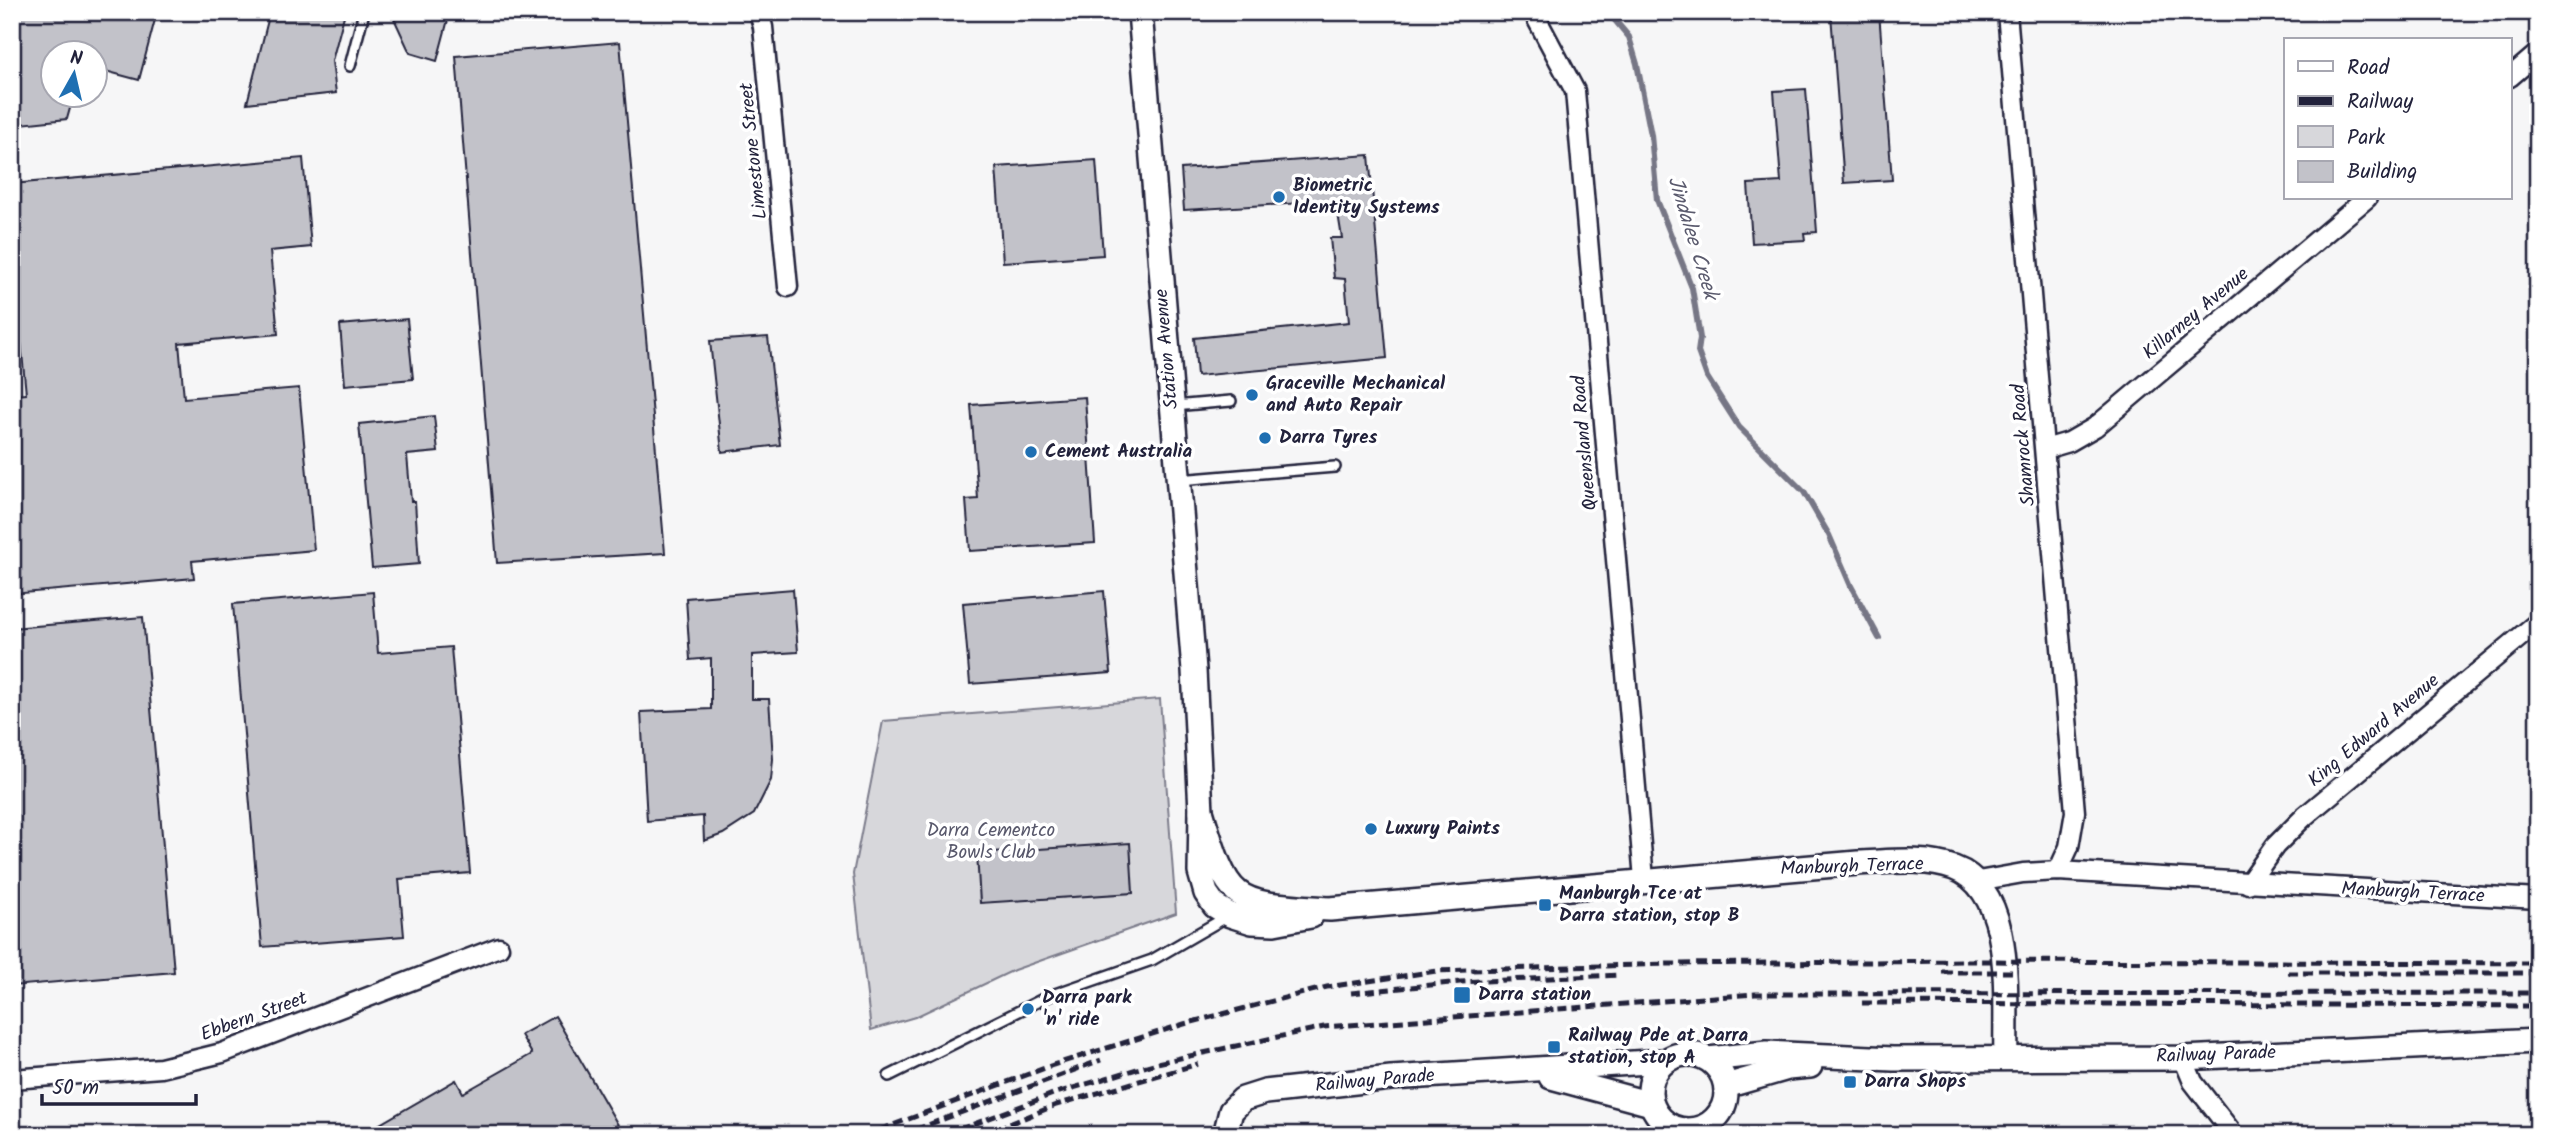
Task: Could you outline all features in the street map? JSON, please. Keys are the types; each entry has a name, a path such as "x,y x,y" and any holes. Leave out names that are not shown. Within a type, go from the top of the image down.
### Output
{"street":[{"name":"Limestone Street","path":"759,12 763,27 788,287"},
{"name":"Station Avenue","path":"1140,12 1194,670 1200,872 1206,893 1215,906 1236,906 1252,922"},
{"name":"Queensland Road","path":"1533,12 1575,91 1644,879"},
{"name":"Shamrock Road","path":"2007,12 2075,812 2069,847 2058,871"},
{"path":"2512,75 2538,53"},
{"name":"Killarney Avenue","path":"2045,449 2069,442 2095,427 2365,200"},
{"name":"King Edward Avenue","path":"2248,884 2275,846 2305,816 2538,622"},
{"name":"Manburgh Terrace","path":"1236,906 1330,909 1644,879 1858,863 1914,862 1956,868 1978,881 2023,873 2058,871 2538,899"},
{"path":"1978,881 1989,895 2000,924 2006,1058"},
{"name":"Manburgh Terrace","path":"1252,922 1298,920 1330,909"},
{"name":"Ebbern Street","path":"12,1079 161,1068 222,1053 499,947"},
{"name":"Railway Parade","path":"1708,1059 1768,1053 1893,1059 2183,1058 2538,1041"},
{"path":"1686,1054 1708,1059 1723,1076 1726,1099 1713,1130 1705,1127 1680,1130 1655,1119 1651,1080 1665,1061 1686,1054"},
{"path":"2183,1058 2193,1082 2234,1135"},
{"name":"Railway Parade","path":"1726,1086 1788,1068 1893,1059"},
{"name":"Railway Parade","path":"1225,1135 1231,1111 1243,1099 1265,1092 1391,1078 1665,1061"},
{"name":"Railway Parade","path":"1525,1071 1655,1119"}],"lane":[{"path":"350,66 364,12"},
{"path":"1172,407 1231,401"},
{"path":"1178,480 1335,467"},
{"path":"889,1076 1049,996 1152,960 1236,906"}],"green space":[{"name":"Darra Cementco Bowls Club","path":"1160,699 1176,913 1014,970 915,1017 871,1030 853,874 883,721"}],"building":[{"path":"12,12 157,12 139,80 108,72 108,38 38,38 38,108 70,108 67,119 12,125"},
{"path":"270,12 345,12 332,61 336,93 247,103"},
{"path":"391,12 450,12 437,61 410,53"},
{"path":"1879,12 1892,180 1844,183 1831,14"},
{"path":"620,42 665,553 497,563 456,56"},
{"path":"1806,89 1817,232 1804,233 1805,240 1752,243 1748,184 1781,182 1774,91"},
{"path":"1369,155 1387,358 1197,376 1194,338 1349,322 1345,279 1334,278 1330,238 1342,238 1336,201 1184,210 1181,169"},
{"path":"303,158 311,247 270,251 278,334 179,343 184,398 299,388 314,550 192,561 194,578 12,594 12,395 26,394 12,249 12,184"},
{"path":"1096,160 1103,255 1003,262 996,167"},
{"path":"407,319 413,379 345,385 340,325"},
{"path":"768,337 780,445 722,452 710,341"},
{"name":"Cement Australia","path":"1085,397 1095,543 970,551 966,500 978,499 971,405"},
{"path":"434,416 438,452 407,455 411,501 415,501 419,564 372,568 359,424"},
{"path":"793,589 798,652 752,655 752,699 769,699 773,759 771,780 754,814 723,834 704,841 703,816 647,821 641,712 711,709 711,658 690,660 686,598"},
{"path":"1104,591 1111,673 970,684 963,603"},
{"path":"373,592 378,653 451,647 470,873 399,879 404,936 262,947 233,604"},
{"path":"143,617 174,972 12,986 12,628"},
{"path":"1130,843 1133,893 980,903 977,853"},
{"path":"555,1016 618,1125 601,1135 361,1135 456,1080 463,1093 532,1054 521,1035"}],"waterway":[{"name":"Jindalee Creek","path":"1608,12 1629,37 1637,64 1651,135 1657,200 1692,288 1700,338 1698,352 1707,377 1739,427 1804,492 1829,535 1851,586 1879,638"}],"railway":[{"path":"866,1135 1053,1065 1184,1024 1327,987 1437,971 1669,964 1968,961 2538,963"},
{"path":"1942,972 2019,972"},
{"path":"2288,973 2538,973"},
{"path":"1351,993 1460,982 1620,975"},
{"path":"945,1135 1053,1094 1157,1063 1324,1027 1755,994 2538,993"},
{"path":"1862,1003 2538,1006"},
{"path":"901,1135 1101,1060"},
{"path":"982,1135 1056,1105 1198,1064"}],"place":[{"name":"Biometric Identity Systems","path":"1279,197"},
{"name":"Graceville Mechanical and Auto Repair","path":"1252,395"},
{"name":"Darra Tyres","path":"1265,438"},
{"name":"Cement Australia","path":"1031,452"},
{"name":"Luxury Paints","path":"1371,829"},
{"name":"Manburgh Tce at Darra station, stop B","path":"1545,905"},
{"name":"Darra station","path":"1462,995"},
{"name":"Darra park 'n' ride","path":"1028,1009"},
{"name":"Railway Pde at Darra station, stop A","path":"1554,1047"},
{"name":"Darra Shops","path":"1850,1082"}]}
